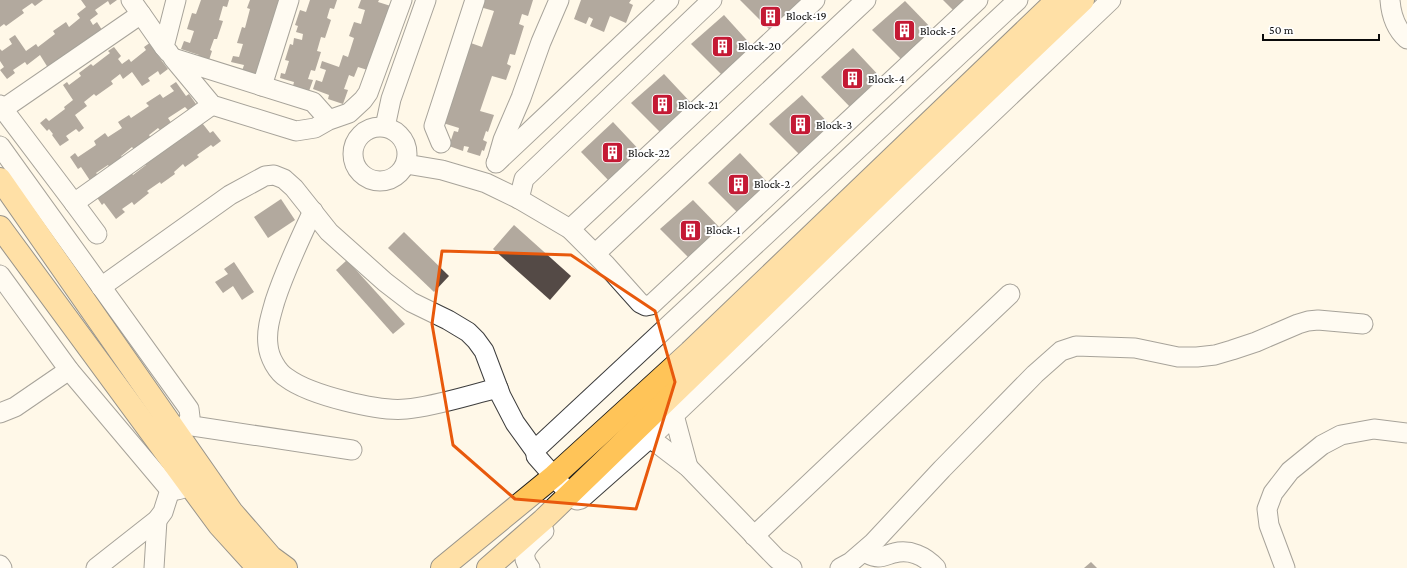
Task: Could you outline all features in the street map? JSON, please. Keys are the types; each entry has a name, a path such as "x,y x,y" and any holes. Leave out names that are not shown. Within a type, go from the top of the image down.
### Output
{"main road":[{"path":"442,568 554,476 690,352 1057,0"},
{"path":"488,568 542,520 573,497 1083,0"},
{"path":"0,179 183,432 188,482"},
{"path":"0,227 219,525 258,568"},
{"path":"188,482 232,512 271,557 285,568"}],"street":[{"path":"169,52 176,0"},
{"path":"262,86 288,0"},
{"path":"96,234 2,107 136,7 169,52 212,105 296,131 315,128 329,120 349,113 368,93 402,0"},
{"path":"385,127 390,99 426,0"},
{"path":"440,143 434,126 474,0"},
{"path":"486,183 496,163 541,42 559,0"},
{"path":"496,163 669,0"},
{"path":"519,199 524,179 712,0"},
{"path":"570,229 815,0"},
{"path":"595,254 866,0"},
{"path":"406,164 442,170 486,183 519,199 570,229 640,303 646,306 651,305 978,0"},
{"path":"536,452 537,448 1018,0"},
{"path":"101,287 230,196 265,176 274,175 284,179 294,188 329,232 397,292 411,302 448,320 468,332 484,351 498,388 515,423 536,452 536,456 573,497 581,499 650,438 1111,0"},
{"path":"1390,0 1395,22 1407,39"},
{"path":"169,52 262,86 313,102 329,120"},
{"path":"74,204 212,105"},
{"path":"385,127 396,132 404,141 407,152 406,164 396,176 382,182 367,179 355,168 352,153 357,138 370,128 385,127"},
{"path":"0,146 189,409 190,418 183,432 352,450"},
{"path":"313,211 284,275 269,320 268,346 273,363 286,378 319,393 354,403 381,408 406,409 498,388"},
{"path":"0,275 69,370 188,482 157,520 96,568"},
{"path":"754,536 1010,294"},
{"path":"840,568 864,552 942,469 1035,374 1060,351 1076,346 1135,348 1178,357 1197,357 1215,355 1232,350 1256,342 1298,324 1318,320 1363,324"},
{"path":"0,413 15,407 69,370"},
{"path":"674,415 688,467"},
{"path":"1285,568 1268,525 1268,509 1273,492 1290,471 1322,445 1341,435 1374,429 1407,433"},
{"path":"650,438 688,467 777,559 792,568"},
{"path":"530,568 525,562 524,557 527,548 573,497"},
{"path":"154,568 157,520"},
{"path":"864,552 876,557 882,557 902,551 914,553 925,559 936,568"}],"highlighted area":[{"path":"442,251 571,255 655,311 675,382 636,509 515,499 453,445 432,324"}],"building":[{"path":"0,0 43,0 35,6 32,3 22,10 24,13 6,26 4,24 0,27"},
{"path":"81,0 117,0 110,5 108,1 95,10 98,14 90,20 93,25 97,22 104,33 50,71 40,55 27,65 25,62 13,70 15,73 7,79 0,70 4,67 0,61 0,49 2,51 12,44 9,39 15,35 26,51 36,44 38,47 55,34 53,31 66,22 69,27 80,18 77,14 86,7"},
{"path":"201,0 229,0 227,7 223,6 219,20 223,21 217,39 214,39 210,50 212,51 208,63 197,59 199,55 181,49 184,41 190,43 194,31 187,29 192,13 196,14"},
{"path":"250,0 280,0 260,77 242,71 244,65 231,62 233,56 239,57 243,44 237,43 242,27 245,28 250,9 247,8"},
{"path":"310,0 337,0 334,9 330,8 327,18 331,20 325,38 321,37 317,51 321,52 315,71 311,70 308,79 313,80 309,91 293,86 294,82 280,78 281,73 285,74 289,61 285,60 290,44 293,45 294,38 302,40 303,34 296,32 298,26 295,25 300,10 306,12"},
{"path":"361,0 379,0 378,2 394,7 374,72 358,67 354,77 349,75 344,89 348,90 343,104 328,99 329,95 313,89 316,80 322,82 326,70 320,68 322,61 339,67 343,55 348,57 354,38 349,36 354,22 361,24 365,10 358,8"},
{"path":"482,0 533,0 528,16 522,14 519,24 524,26 515,55 510,54 507,64 511,66 506,80 492,76 480,111 494,115 488,132 486,131 483,140 487,142 484,151 482,150 480,156 467,152 469,147 464,146 463,151 449,146 454,131 458,132 459,128 443,123 465,61 463,60 468,42 482,47 494,11 480,7"},
{"path":"581,0 631,0 629,3 633,5 626,23 610,16 604,32 590,26 593,19 589,17 586,24 574,19"},
{"name":"Block-19","path":"740,0 801,0 802,1 771,31"},
{"path":"943,0 970,0 956,13"},
{"name":"Block-5","path":"905,1 935,32 904,62 872,30"},
{"name":"Block-20","path":"724,15 753,47 723,76 691,44"},
{"path":"151,42 158,52 156,53 168,69 160,75 158,71 148,78 150,81 142,86 132,72 123,79 120,74 111,81 113,84 96,96 94,94 84,102 87,106 75,115 84,128 79,132 76,129 66,136 69,140 60,146 49,129 47,131 40,123 46,118 49,121 65,109 64,107 73,100 63,85 67,82 69,85 81,76 79,73 91,64 93,66 110,53 108,51 114,47 121,56 118,59 122,64 129,59 131,62 146,50 144,47"},
{"name":"Block-4","path":"853,48 883,80 852,109 821,77"},
{"name":"Block-21","path":"664,74 694,106 663,135 631,103"},
{"path":"176,82 186,96 189,94 196,104 188,110 185,107 168,118 172,124 161,131 158,128 149,135 152,140 135,151 132,147 121,156 123,159 110,168 108,165 96,173 99,176 91,182 81,167 78,169 70,157 75,153 78,157 96,145 94,141 105,133 108,137 122,128 118,122 129,115 131,118 149,106 146,103 160,94 163,98 174,91 170,86"},
{"name":"Block-3","path":"802,95 832,127 801,156 769,124"},
{"path":"199,119 210,133 213,131 221,141 213,147 211,145 197,155 199,157 185,167 183,164 174,172 175,174 161,184 160,182 147,191 149,193 134,205 132,202 122,209 125,212 116,219 104,203 102,205 96,196 101,193 102,195 120,182 118,180 130,171 133,175 146,165 143,160 182,131 186,136 198,127 194,122"},
{"name":"Block-22","path":"613,122 643,154 612,184 581,152"},
{"name":"Block-2","path":"740,153 770,185 739,214 708,183"},
{"path":"281,199 295,220 268,238 254,217"},
{"name":"Block-1","path":"693,200 723,231 692,261 660,229"},
{"path":"514,225 571,276 550,300 493,249"},
{"path":"404,232 449,276 434,292 388,248"},
{"path":"347,260 405,324 393,334 336,270"},
{"path":"234,262 254,292 242,300 233,286 223,293 215,282 228,274 224,269"},
{"path":"1091,562 1097,568 1084,568"}],"place":[{"name":"Block-19","path":"771,16"},
{"name":"Block-5","path":"904,31"},
{"name":"Block-20","path":"722,46"},
{"name":"Block-4","path":"852,79"},
{"name":"Block-21","path":"662,105"},
{"name":"Block-3","path":"800,125"},
{"name":"Block-22","path":"612,153"},
{"name":"Block-2","path":"739,184"},
{"name":"Block-1","path":"691,230"}]}
